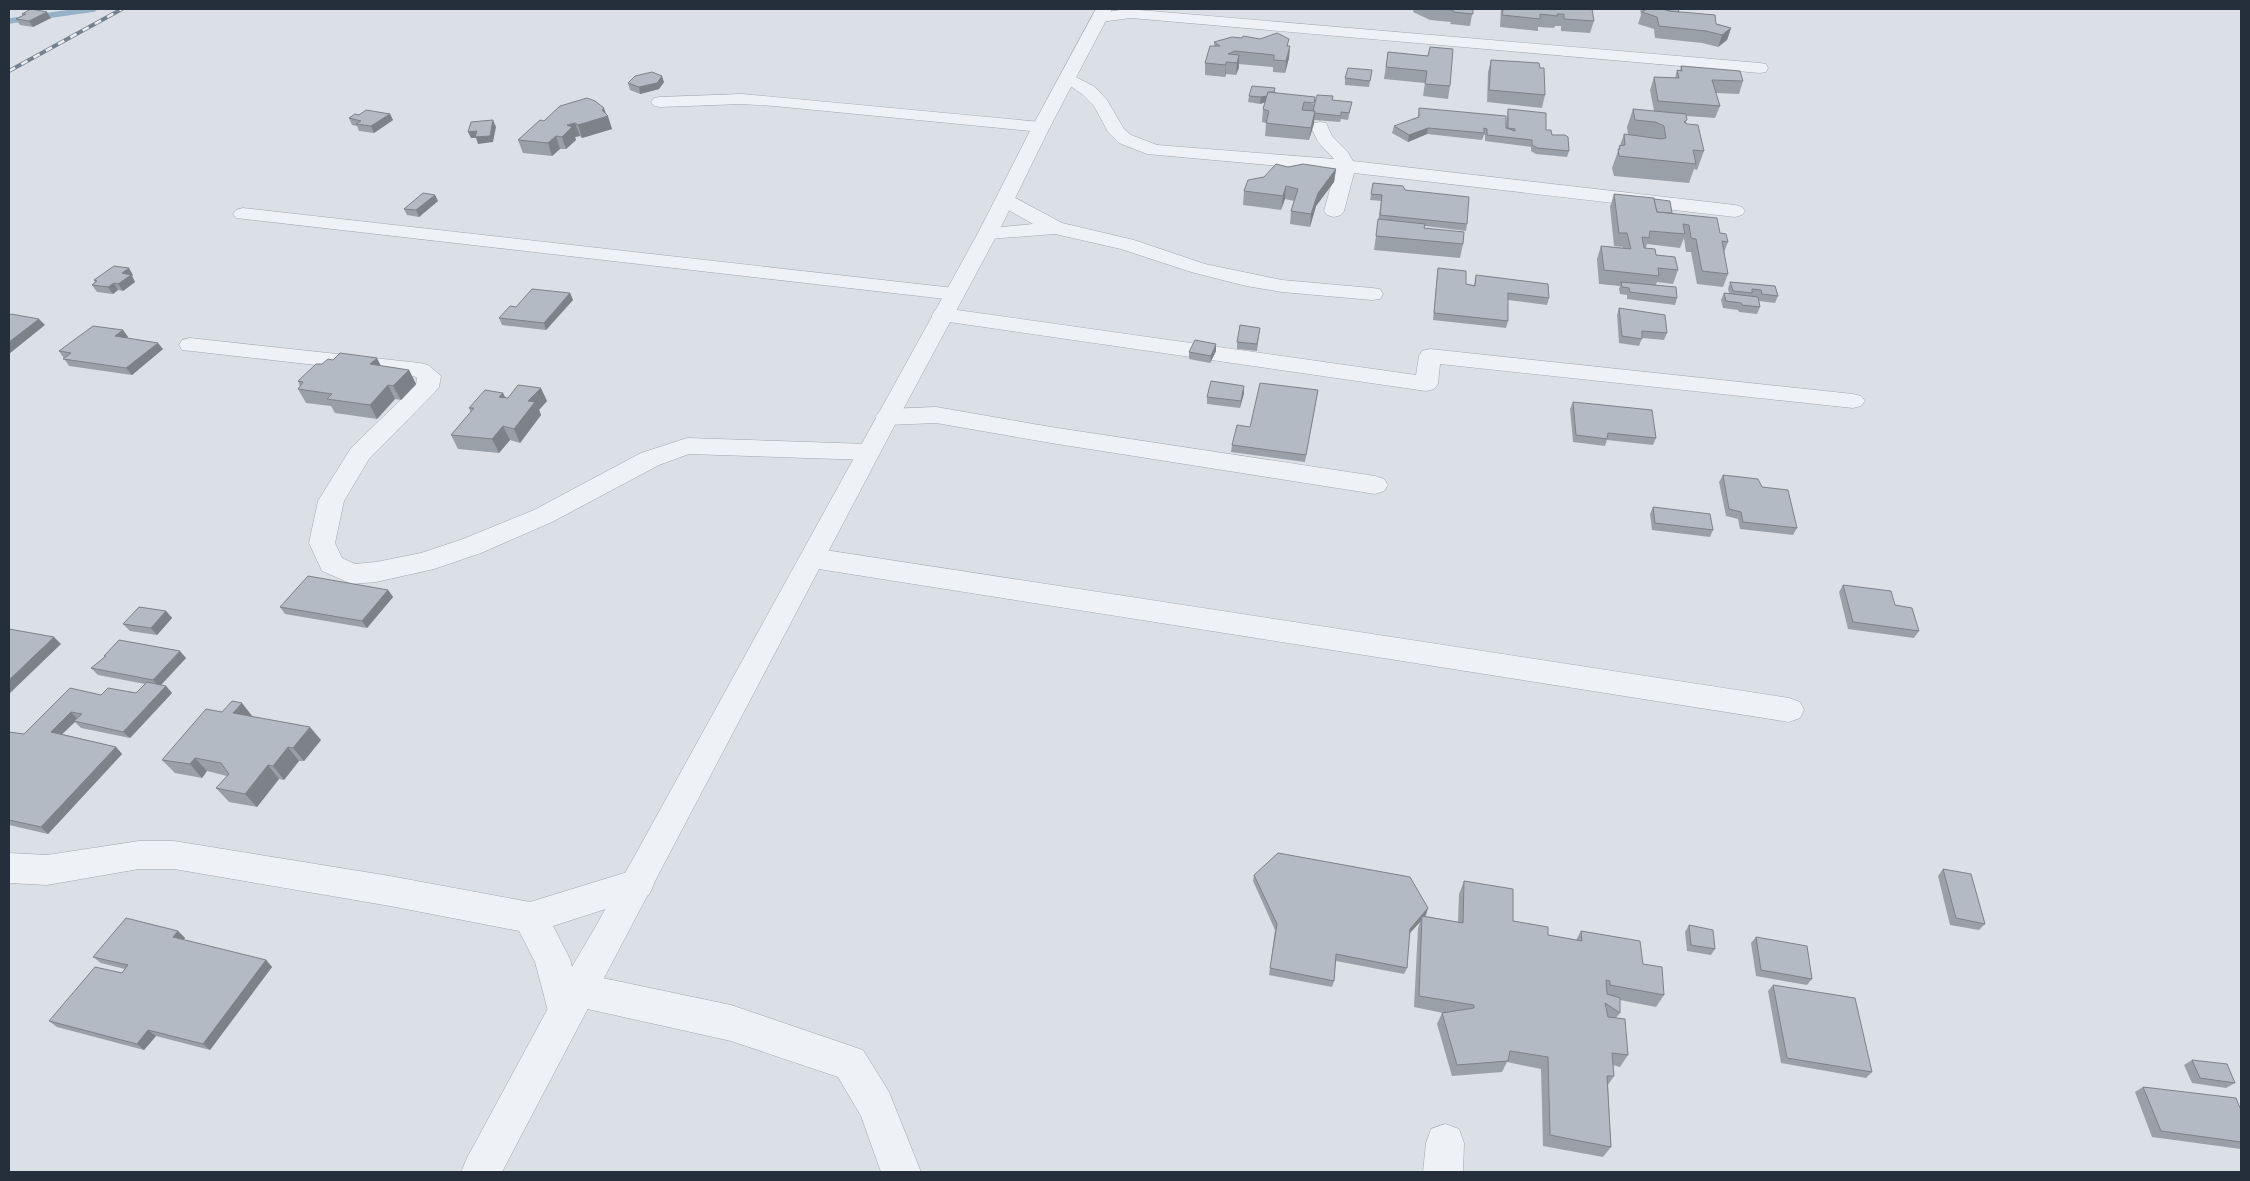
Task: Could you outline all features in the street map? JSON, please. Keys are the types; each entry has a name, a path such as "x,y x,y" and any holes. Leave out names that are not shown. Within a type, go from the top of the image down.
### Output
{"street":[{"path":"481,1172 572,1000 637,884 868,452 988,233 1041,127 1068,78 1114,12 1760,68"},
{"path":"1068,78 1089,91 1101,104 1117,132 1125,139 1139,146 1163,150 1345,166 1735,211"},
{"path":"660,102 742,99 774,101 1041,127"},
{"path":"1320,127 1321,133 1331,147 1342,156 1345,166 1334,211"},
{"path":"1005,200 1055,228 1127,244 1198,268 1246,280 1282,286 1372,294"},
{"path":"243,214 948,304 1426,384 1430,356 1853,401"},
{"path":"988,233 1055,228"},
{"path":"190,345 420,370 429,376 427,387 360,454 331,501 322,543 332,564 352,574 376,572 424,562 472,546 543,516 650,459 687,446 868,452"},
{"path":"901,391 936,415"},
{"path":"887,417 936,415 1051,435 1375,485"},
{"path":"812,558 1790,710"},
{"path":"9,868 47,870 139,854 174,854 390,891 530,918 637,884"},
{"path":"530,918 572,1000"},
{"path":"572,1000 730,1023 850,1062 876,1105 902,1172"}],"building":[{"path":"31,9 47,12 29,21 16,19 26,14 22,14"},
{"path":"1437,9 1473,9 1473,14 1453,12 1453,10"},
{"path":"1503,9 1592,9 1594,21 1564,19 1564,14 1557,14 1557,16 1540,14 1540,19 1502,15"},
{"path":"1647,9 1715,15 1716,24 1731,28 1722,35 1706,31 1659,26 1657,17 1642,12"},
{"path":"1662,9 1678,9 1679,12 1670,11"},
{"path":"1277,33 1289,39 1287,46 1290,46 1286,61 1274,60 1274,55 1235,51 1228,54 1239,55 1237,63 1226,62 1226,65 1205,63 1210,46 1220,46 1214,42 1232,37 1242,38 1243,36 1260,39"},
{"path":"1430,47 1453,49 1450,86 1425,84 1427,71 1386,67 1388,52 1428,56"},
{"path":"1491,60 1539,63 1540,68 1544,68 1545,95 1489,90"},
{"path":"1681,66 1740,71 1743,81 1712,80 1720,106 1658,101 1654,77 1679,78 1677,70 1682,71"},
{"path":"1348,68 1372,70 1370,81 1345,78"},
{"path":"652,72 662,76 657,83 639,87 628,83 635,76"},
{"path":"1252,86 1275,88 1274,92 1268,92 1267,96 1249,96"},
{"path":"1268,92 1315,97 1314,103 1304,102 1302,110 1315,111 1311,128 1266,123 1269,111 1263,109"},
{"path":"1317,95 1333,96 1332,100 1352,102 1349,113 1341,112 1341,116 1314,113"},
{"path":"587,98 604,108 602,110 608,116 578,125 575,123 567,125 572,127 562,137 556,136 548,143 518,140 540,120 544,121 560,106"},
{"path":"1419,108 1506,116 1506,128 1515,131 1515,129 1508,128 1508,109 1546,113 1546,130 1551,130 1552,135 1565,135 1568,137 1569,151 1538,148 1532,145 1532,140 1487,135 1487,129 1484,128 1484,133 1428,128 1409,135 1394,126 1419,117"},
{"path":"1633,109 1686,114 1687,120 1684,122 1698,125 1704,151 1693,150 1696,164 1619,156 1619,146 1625,145 1624,134 1666,138 1664,126 1655,122 1635,120"},
{"path":"366,110 390,114 371,126 356,124 361,121 349,118 355,114 359,115"},
{"path":"493,120 490,136 475,137 477,131 468,132 471,122"},
{"path":"1276,164 1288,167 1303,164 1336,169 1318,193 1311,214 1291,211 1298,189 1286,186 1283,196 1244,191 1248,180 1264,177"},
{"path":"1373,183 1403,186 1405,190 1469,197 1467,224 1380,215 1382,195 1371,194"},
{"path":"423,193 435,195 416,210 404,209"},
{"path":"1614,194 1654,198 1657,212 1717,218 1720,233 1726,234 1728,242 1722,241 1728,274 1702,271 1696,239 1691,238 1689,225 1683,224 1685,234 1650,231 1649,238 1642,237 1644,248 1655,249 1656,255 1675,257 1678,270 1658,268 1659,276 1604,270 1601,246 1631,249 1627,233 1619,233"},
{"path":"1654,199 1670,201 1672,213 1657,212"},
{"path":"1378,219 1425,224 1424,228 1464,232 1463,244 1376,236"},
{"path":"114,266 129,268 122,273 131,275 118,284 114,283 108,287 92,285 97,281 94,280"},
{"path":"1438,268 1466,271 1466,284 1475,286 1476,275 1548,284 1549,298 1508,293 1508,321 1434,313"},
{"path":"1621,282 1676,287 1677,298 1630,292 1629,288 1622,287"},
{"path":"1730,282 1775,286 1778,296 1762,294 1761,290 1752,289 1752,293 1733,291"},
{"path":"532,289 570,293 544,323 499,318 510,306 516,307"},
{"path":"1724,293 1758,297 1760,307 1726,301"},
{"path":"1619,308 1665,315 1667,333 1642,331 1642,339 1622,336"},
{"path":"11,314 39,319 9,342 9,316"},
{"path":"1240,325 1260,328 1257,344 1237,342"},
{"path":"93,326 123,330 115,336 158,343 126,368 63,359 71,353 59,351"},
{"path":"1195,340 1216,344 1211,356 1189,352"},
{"path":"340,353 377,358 370,364 409,370 393,386 388,385 370,405 327,399 332,394 298,389 303,382 298,381 316,364 322,364 328,359 333,360"},
{"path":"1211,381 1244,386 1241,401 1207,397"},
{"path":"1260,383 1318,390 1306,455 1232,445 1237,425 1250,427"},
{"path":"518,385 541,388 528,401 535,402 514,429 503,426 492,439 451,435 474,408 469,408 485,390 503,393 499,397 508,398"},
{"path":"1573,402 1652,410 1656,438 1608,433 1607,439 1576,435"},
{"path":"1723,475 1758,479 1762,487 1788,490 1797,528 1743,522 1741,512 1729,509"},
{"path":"1653,507 1710,514 1713,530 1655,523"},
{"path":"308,576 388,590 362,621 280,607"},
{"path":"1843,585 1891,591 1895,605 1912,608 1919,631 1853,622"},
{"path":"139,607 166,611 151,628 123,624"},
{"path":"9,629 54,637 9,680"},
{"path":"119,640 180,651 153,680 91,668 106,656 104,656"},
{"path":"147,682 166,686 123,732 74,721 82,714 71,712 51,732 116,747 41,827 9,820 9,732 24,734 70,688 101,695 108,688 136,693"},
{"path":"232,701 242,703 233,713 310,727 293,748 288,747 273,766 268,765 245,794 216,788 229,774 221,763 195,758 190,764 162,760 206,709 222,712"},
{"path":"1278,853 1410,877 1428,908 1410,929 1407,968 1336,954 1334,981 1270,968 1277,924 1254,875"},
{"path":"1943,869 1971,874 1985,924 1956,918"},
{"path":"1464,881 1513,889 1513,921 1548,927 1548,935 1582,941 1581,931 1640,941 1643,964 1662,967 1664,995 1610,985 1610,981 1606,980 1607,994 1620,998 1620,1013 1605,1003 1608,1017 1625,1019 1628,1055 1612,1053 1614,1076 1607,1076 1611,1147 1550,1135 1548,1057 1510,1051 1508,1061 1457,1065 1442,1013 1474,1008 1474,1005 1419,996 1422,916 1463,923"},
{"path":"126,918 178,931 173,937 266,960 203,1044 148,1030 137,1044 49,1021 95,967 122,973 128,965 93,957"},
{"path":"1689,925 1713,930 1715,949 1691,945"},
{"path":"1756,937 1807,946 1812,979 1761,970"},
{"path":"1773,985 1855,998 1872,1072 1787,1058"},
{"path":"2192,1060 2227,1064 2235,1083 2200,1078"},
{"path":"2143,1087 2236,1098 2241,1108 2241,1142 2161,1131"}],"waterway":[{"path":"9,21 94,9"}],"railway":[{"path":"9,71 122,9"}]}
